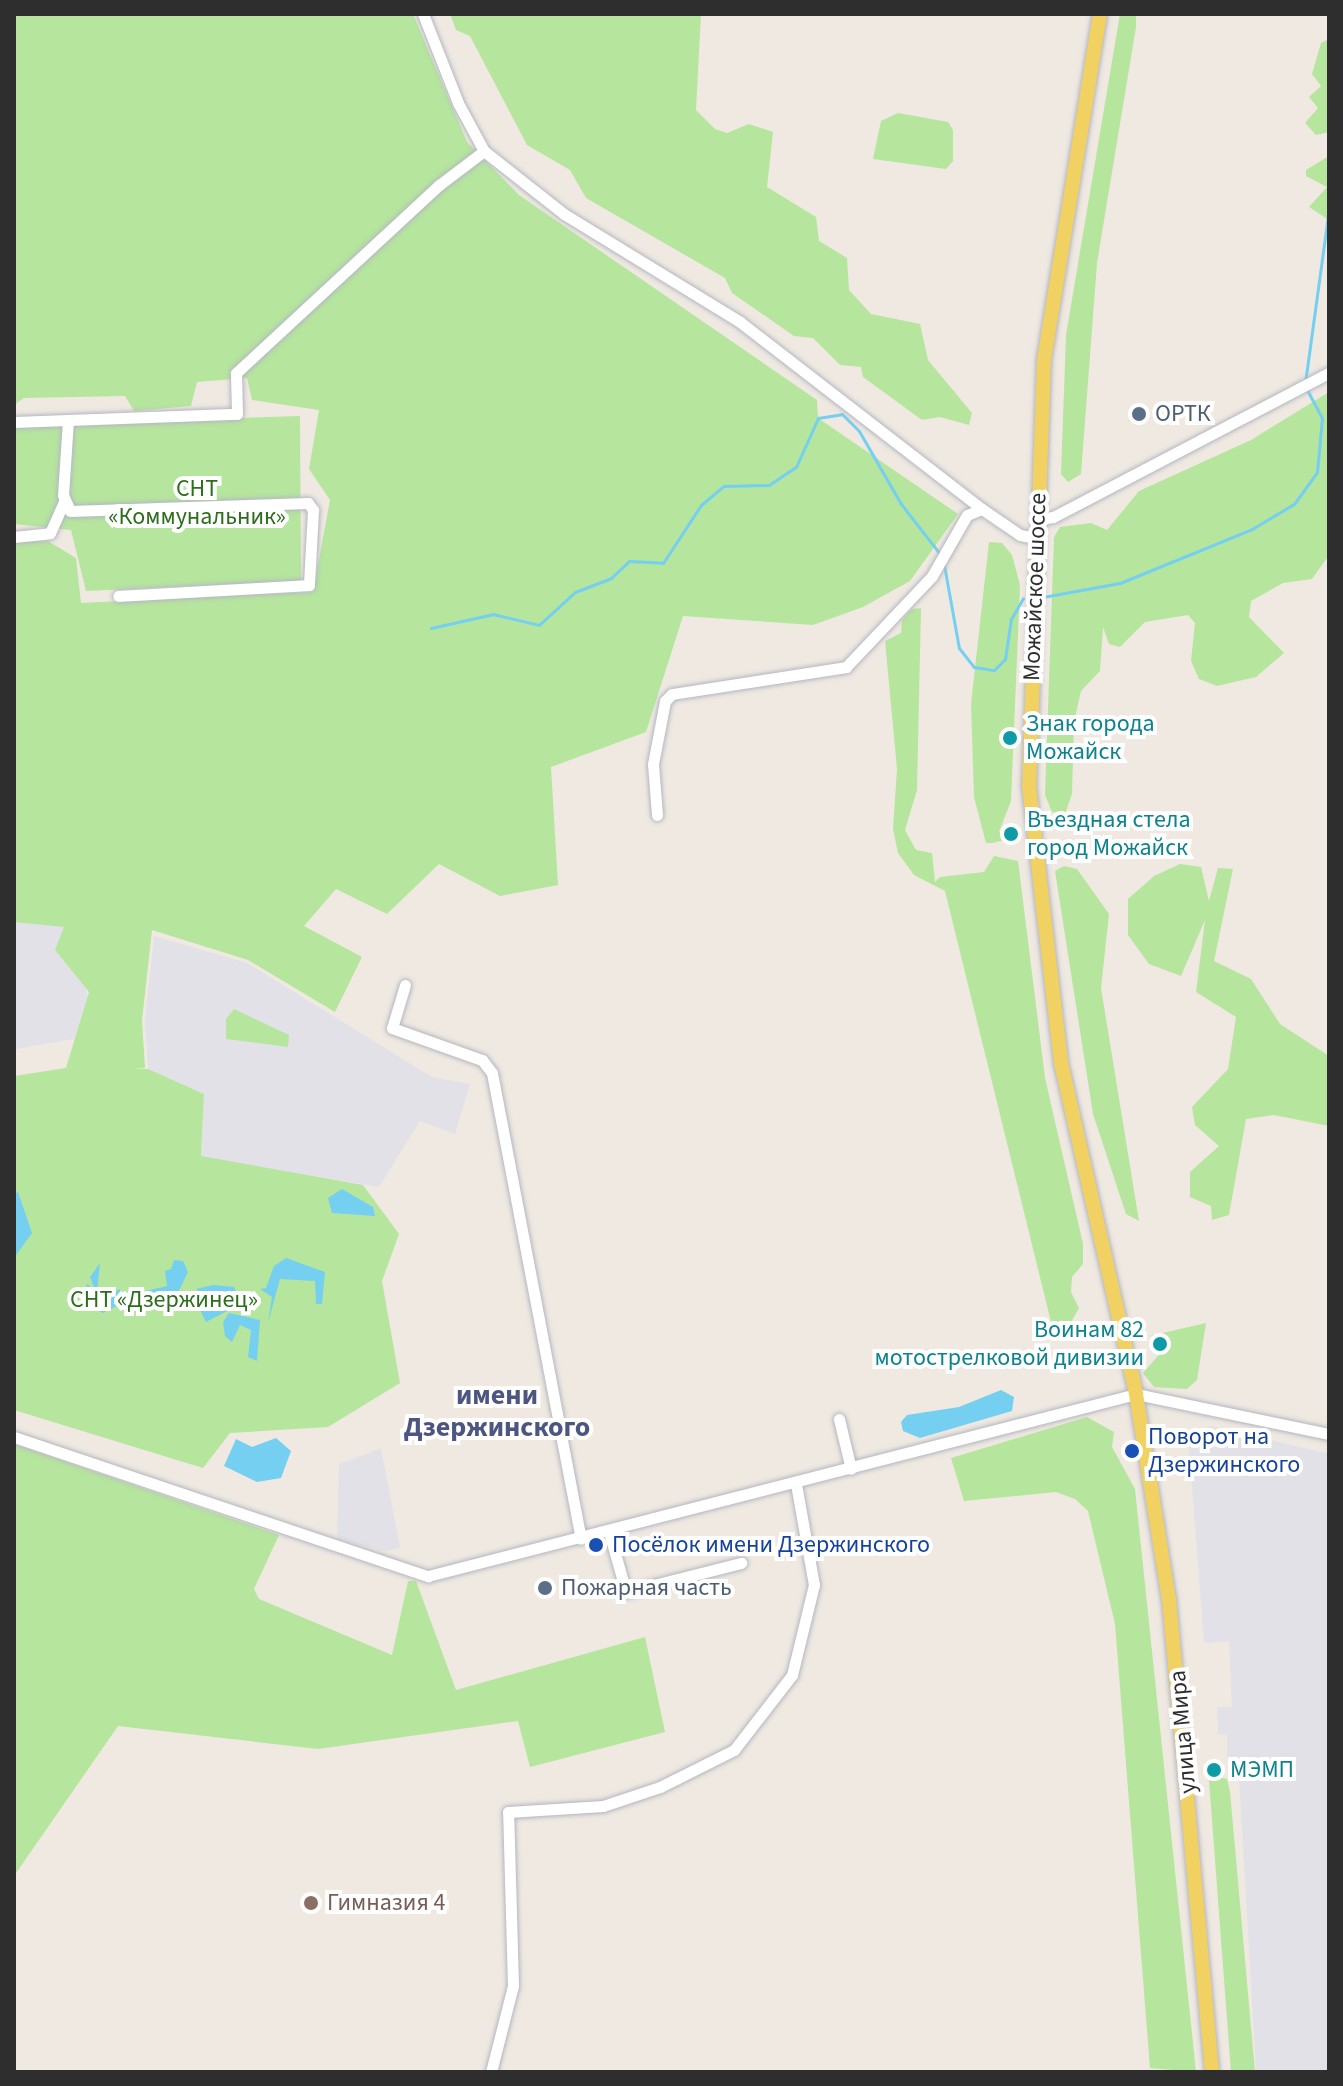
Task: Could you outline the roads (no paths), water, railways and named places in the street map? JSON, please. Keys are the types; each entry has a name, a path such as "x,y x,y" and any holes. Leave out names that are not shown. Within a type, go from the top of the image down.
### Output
{"main road":[{"name":"Можайское шоссе","path":"1100,14 1046,341 1028,764 1045,941 1064,1076 1136,1394"},
{"name":"улица Мира","path":"1136,1394 1176,1659 1212,2072"}],"street":[{"path":"423,14 458,103 484,151 564,214 740,322 982,509 1020,535 1036,538"},
{"path":"14,422 237,414 236,373 439,185 484,151"},
{"path":"1037,520 1053,517 1329,373"},
{"path":"14,537 47,535 64,502 68,420"},
{"path":"64,502 76,511 312,506 309,585 118,596"},
{"path":"657,815 653,764 665,701 672,694 846,667 932,576 967,515 982,509"},
{"path":"405,985 392,1028 482,1060 492,1073 581,1539"},
{"path":"14,1437 413,1574 451,1573 1136,1394 1329,1434"},
{"path":"839,1419 851,1469"},
{"path":"491,2072 513,1986 508,1812 603,1806 660,1787 734,1750 792,1675 814,1585 796,1484"},
{"path":"609,1532 626,1592 741,1563"}],"water":[{"path":"342,1189 373,1207 375,1216 332,1213 328,1198"},
{"path":"18,1192 32,1233 14,1258 14,1194"},
{"path":"286,1258 325,1272 322,1304 316,1304 315,1281 280,1279 268,1323 272,1297 260,1289 266,1288 274,1266"},
{"path":"174,1260 183,1261 188,1272 175,1299 132,1298 103,1313 85,1304 87,1284 95,1290 90,1277 100,1263 97,1291 109,1302 118,1289 128,1295 167,1286 165,1271 171,1269"},
{"path":"213,1285 234,1287 239,1297 229,1310 206,1322 200,1310 204,1296 196,1289"},
{"path":"229,1313 260,1320 257,1361 248,1357 251,1330 240,1325 232,1342 225,1336 223,1322"},
{"path":"1001,1390 1014,1397 1012,1411 920,1438 903,1431 901,1422 907,1415 959,1407"},
{"path":"276,1438 291,1451 281,1478 257,1482 224,1466 236,1439 252,1447"}],"waterway":[{"path":"1305,383 1329,208"},
{"path":"1043,597 1120,583 1252,529 1294,504 1317,472 1322,418 1307,390"},
{"path":"431,628 493,614 539,625 575,592 611,578 629,561 663,563 701,505 724,486 769,485 796,467 818,418 842,414 859,431 901,504 940,554"},
{"path":"944,565 959,648 974,667 994,670 1005,659 1011,619 1023,598"}],"place":[{"name":"ОРТК","path":"1139,414"},
{"name":"Знак города Можайск","path":"1010,738"},
{"name":"Въездная стела город Можайск","path":"1011,834"},
{"name":"Воинам 82 мотострелковой дивизии","path":"1160,1344"},
{"name":"Поворот на Дзержинского","path":"1132,1451"},
{"name":"Посёлок имени Дзержинского","path":"596,1545"},
{"name":"Пожарная часть","path":"545,1588"},
{"name":"МЭМП","path":"1214,1770"},
{"name":"Гимназия 4","path":"311,1903"}],"district":[{"name":"имени Дзержинского","path":"497,1411"}],"park label":[{"name":"СНТ «Коммунальник»","path":"197,503"},
{"name":"СНТ «Дзержинец»","path":"164,1300"}]}
